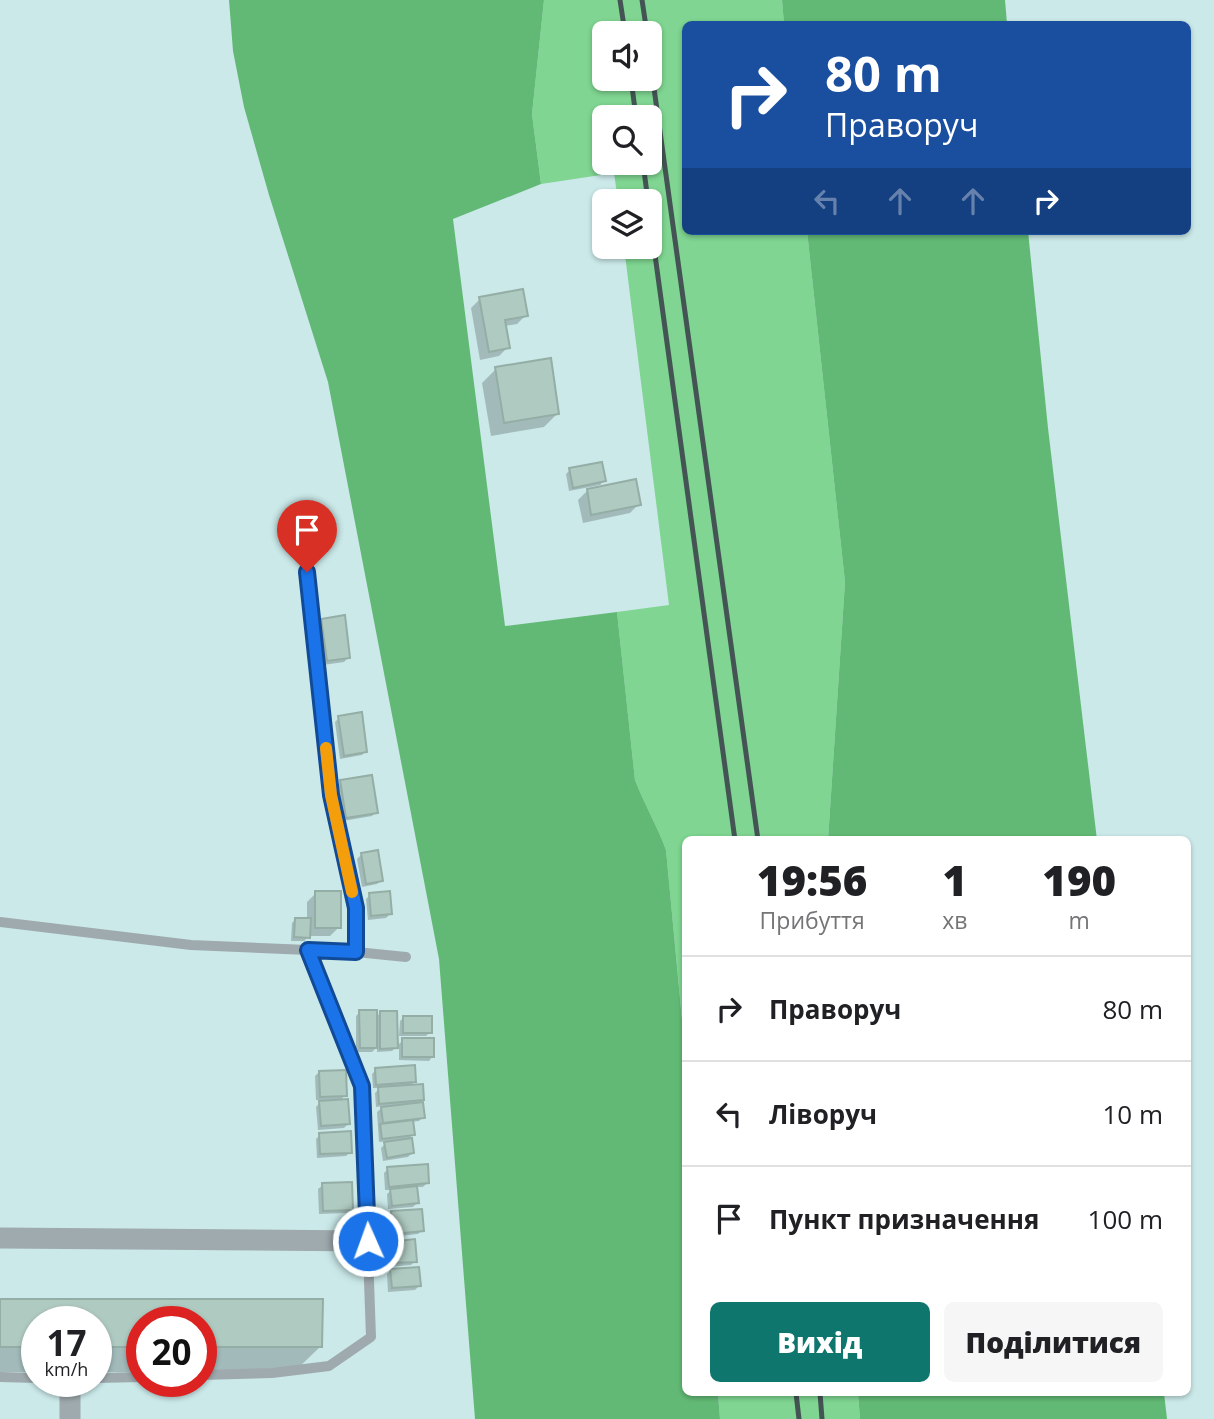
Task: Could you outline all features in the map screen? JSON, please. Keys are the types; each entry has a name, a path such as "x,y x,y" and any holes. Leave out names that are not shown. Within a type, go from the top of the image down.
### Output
{"street":[{"path":"0,1238 368,1241"},
{"path":"70,1397 70,1419"}],"lane":[{"path":"307,572 331,795 356,908 356,952"},
{"path":"0,922 191,945 356,952 406,957"},
{"path":"217,1375 272,1373 329,1366 370,1337 362,1086 308,950"},
{"path":"0,1377 21,1378"}],"green space":[{"path":"229,0 544,0 532,114 541,184 453,219 505,626 617,612 635,780 666,850 682,1020 682,1396 718,1396 720,1419 475,1419 439,959 328,382 269,195 244,107 233,51"},
{"path":"544,0 782,0 784,21 682,21 682,235 807,235 845,582 828,836 682,836 682,1020 666,850 635,780 617,612 669,605 626,259 662,259 662,189 616,189 614,175 662,175 662,105 592,105 592,175 601,175 541,184 532,114"},
{"path":"782,0 1005,0 1007,21 784,21"},
{"path":"807,235 1028,235 1048,428 1097,836 828,836 845,582"},
{"path":"718,1396 858,1396 860,1419 720,1419"},
{"path":"858,1396 1164,1396 1167,1419 860,1419"}],"building":[{"path":"523,289 528,316 505,320 510,348 489,352 479,297"},
{"path":"551,358 559,414 504,423 495,367"},
{"path":"602,462 606,481 573,488 569,468"},
{"path":"636,479 641,505 591,515 587,489"},
{"path":"345,615 350,658 327,661 321,619"},
{"path":"362,712 367,752 344,756 338,716"},
{"path":"372,775 378,813 346,818 340,780"},
{"path":"378,850 383,881 366,884 361,853"},
{"path":"315,891 341,891 341,928 315,928"},
{"path":"390,891 392,914 371,916 369,893"},
{"path":"295,918 311,918 310,938 294,937"},
{"path":"359,1010 377,1010 377,1048 360,1048"},
{"path":"380,1011 397,1011 398,1048 380,1049"},
{"path":"403,1016 432,1016 432,1033 403,1033"},
{"path":"402,1038 434,1038 434,1057 402,1057"},
{"path":"415,1065 416,1082 376,1085 375,1068"},
{"path":"346,1070 347,1096 320,1097 319,1071"},
{"path":"423,1084 424,1100 379,1104 378,1087"},
{"path":"348,1099 350,1124 321,1126 319,1101"},
{"path":"423,1102 425,1118 383,1123 381,1107"},
{"path":"413,1120 415,1135 382,1139 380,1124"},
{"path":"351,1131 352,1153 320,1154 319,1133"},
{"path":"412,1138 414,1153 387,1158 384,1142"},
{"path":"428,1164 429,1183 389,1187 387,1167"},
{"path":"352,1182 353,1210 323,1211 322,1183"},
{"path":"417,1186 419,1203 392,1206 390,1189"},
{"path":"422,1209 424,1231 393,1234 391,1211"},
{"path":"415,1239 417,1262 391,1263 390,1242"},
{"path":"419,1267 421,1286 392,1288 390,1269"},
{"path":"0,1299 323,1299 322,1347 217,1347 217,1306 126,1306 126,1347 112,1347 112,1306 21,1306 21,1347 0,1347"}],"railway":[{"path":"620,0 623,21"},
{"path":"642,0 645,21"},
{"path":"633,91 634,105"},
{"path":"654,91 757,836"},
{"path":"645,175 646,189"},
{"path":"656,259 734,836"},
{"path":"796,1396 799,1419"},
{"path":"820,1396 822,1419"}],"slow traffic":[{"path":"326,748 331,795 352,892"}],"route":[{"path":"307,572 331,795 356,908 356,952 308,950 362,1086 368,1241"}]}
